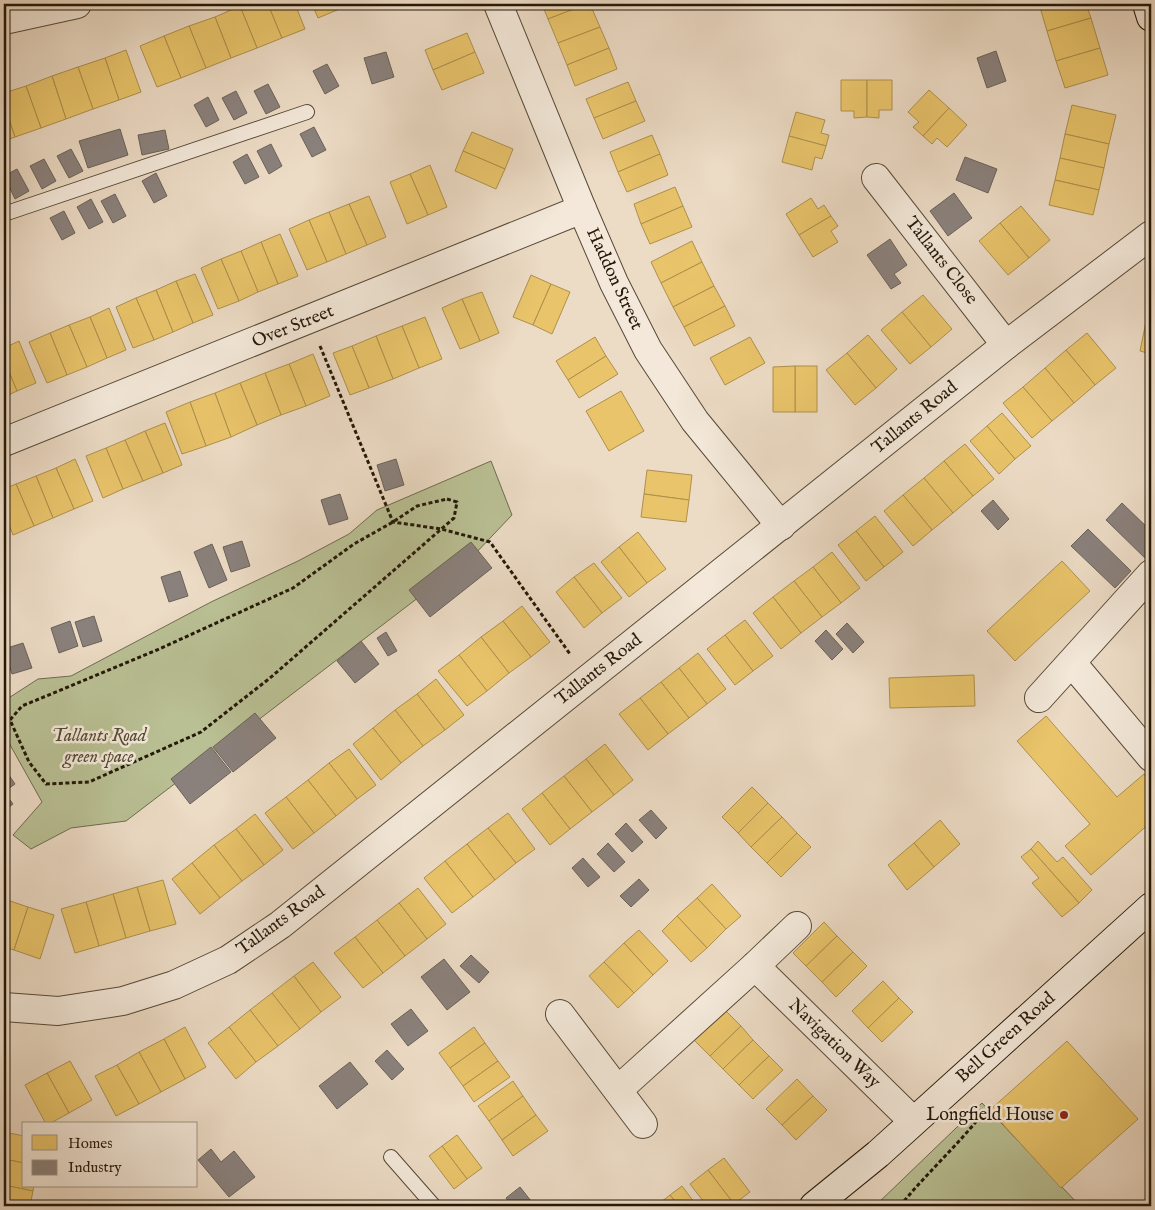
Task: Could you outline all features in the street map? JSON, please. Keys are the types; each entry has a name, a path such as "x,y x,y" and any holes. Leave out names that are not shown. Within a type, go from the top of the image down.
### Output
{"street":[{"path":"4,20 77,4"},
{"name":"Haddon Street","path":"498,4 614,283 648,350 695,421 781,526"},
{"path":"1147,4 1151,17"},
{"name":"Tallants Close","path":"876,178 1006,345"},
{"name":"Over Street","path":"4,442 582,209"},
{"name":"Tallants Road","path":"4,1007 58,1011 123,1001 174,985 228,960 280,925 1006,345 1151,235"},
{"path":"1039,698 1151,574"},
{"path":"1072,663 1151,756"},
{"name":"Bell Green Road","path":"814,1206 914,1121 1151,907"},
{"path":"618,1090 797,926"},
{"name":"Navigation Way","path":"755,966 914,1121"},
{"path":"560,1014 643,1124"}],"lane":[{"path":"4,214 307,112"},
{"path":"391,1157 434,1206"}],"path":[{"path":"305,322 315,334 393,522"},
{"path":"447,499 457,502 454,518 270,678 201,732 90,782 46,784 29,762 10,720 22,706 157,650 293,588 354,544 417,506 447,499"},
{"path":"393,522 441,529 490,542 589,678"},
{"path":"4,719 10,720"},
{"path":"900,1206 919,1182 960,1143 979,1118 976,1098 962,1078"}],"green space":[{"name":"Tallants Road green space","path":"491,461 512,515 474,555 126,821 71,828 31,849 13,835 42,802 4,734 4,701 38,679 71,676 211,602 298,561 349,534 377,510"},
{"path":"982,1103 1080,1206 875,1206"}],"building: Homes":[{"path":"246,4 268,4 282,38 257,48 240,6"},
{"path":"268,4 295,4 305,29 282,38"},
{"path":"312,4 340,4 342,8 318,18"},
{"path":"340,4 353,4 342,8"},
{"path":"542,4 587,4 548,19"},
{"path":"590,4 600,27 558,43 548,19"},
{"path":"1039,4 1086,4 1091,18 1047,31"},
{"path":"240,6 257,48 231,58 215,17"},
{"path":"215,17 231,58 206,68 189,26"},
{"path":"1091,18 1100,48 1056,61 1047,31"},
{"path":"189,26 206,68 181,78 164,36"},
{"path":"600,27 609,48 567,65 558,43"},
{"path":"467,33 475,52 433,70 425,50"},
{"path":"164,36 181,78 157,87 140,46"},
{"path":"609,48 617,69 575,86 567,65"},
{"path":"1100,48 1108,75 1065,88 1056,61"},
{"path":"126,50 141,92 119,100 105,58"},
{"path":"475,52 484,73 442,90 433,70"},
{"path":"105,58 119,100 93,109 78,67"},
{"path":"78,67 93,109 66,119 52,76"},
{"path":"52,76 66,119 41,128 26,86"},
{"path":"841,80 867,80 867,117 854,118 854,111 841,111"},
{"path":"867,80 892,80 892,110 879,110 879,118 867,117"},
{"path":"628,82 636,101 594,118 586,99"},
{"path":"26,86 41,128 15,137 4,105 4,93"},
{"path":"929,90 949,108 923,136 913,127 919,122 908,112"},
{"path":"636,101 645,121 603,139 594,118"},
{"path":"4,105 15,137 4,141"},
{"path":"1072,105 1116,115 1109,144 1065,134"},
{"path":"949,108 967,125 947,147 937,138 932,144 923,136"},
{"path":"796,112 825,120 821,133 829,135 826,146 789,136"},
{"path":"472,132 513,149 505,169 463,151"},
{"path":"1065,134 1109,144 1104,168 1060,158"},
{"path":"652,135 660,154 618,172 610,152"},
{"path":"789,136 826,146 822,159 815,157 812,170 782,162"},
{"path":"463,151 505,169 496,189 455,171"},
{"path":"660,154 668,175 627,192 618,172"},
{"path":"1060,158 1104,168 1099,190 1055,180"},
{"path":"430,165 447,207 428,215 410,174"},
{"path":"410,174 428,215 407,224 390,182"},
{"path":"1055,180 1099,190 1093,215 1049,205"},
{"path":"675,187 683,206 641,224 634,204"},
{"path":"369,196 386,237 367,245 349,204"},
{"path":"811,198 818,209 824,205 831,216 799,235 786,214"},
{"path":"349,204 367,245 346,254 329,212"},
{"path":"683,206 692,227 650,244 641,224"},
{"path":"1021,206 1050,240 1029,258 1000,223"},
{"path":"329,212 346,254 327,262 309,220"},
{"path":"831,216 838,226 831,231 838,242 813,257 799,235"},
{"path":"309,220 327,262 307,270 289,229"},
{"path":"1000,223 1029,258 1008,275 979,241"},
{"path":"280,234 298,276 278,284 261,242"},
{"path":"692,241 702,262 661,283 651,262"},
{"path":"261,242 278,284 258,292 241,251"},
{"path":"241,251 258,292 239,301 221,259"},
{"path":"221,259 239,301 218,309 201,268"},
{"path":"702,262 714,286 673,307 661,283"},
{"path":"195,274 213,315 193,323 176,281"},
{"path":"531,275 551,284 533,325 513,317"},
{"path":"176,281 193,323 173,332 156,290"},
{"path":"551,284 570,292 552,334 533,325"},
{"path":"714,286 725,306 684,327 673,307"},
{"path":"156,290 173,332 154,340 136,298"},
{"path":"482,292 499,333 480,341 462,299"},
{"path":"923,295 952,329 931,347 902,312"},
{"path":"136,298 154,340 133,348 116,307"},
{"path":"462,299 480,341 460,349 442,308"},
{"path":"725,306 735,326 694,346 684,327"},
{"path":"1149,307 1151,308 1151,354 1140,351"},
{"path":"109,308 126,350 107,358 90,317"},
{"path":"902,312 931,347 910,364 881,330"},
{"path":"90,317 107,358 87,367 69,325"},
{"path":"425,317 442,359 419,368 402,326"},
{"path":"69,325 87,367 67,375 50,333"},
{"path":"402,326 419,368 393,379 376,336"},
{"path":"50,333 67,375 47,383 29,342"},
{"path":"1087,333 1116,368 1095,385 1066,350"},
{"path":"868,335 897,369 876,388 847,353"},
{"path":"376,336 393,379 369,388 352,346"},
{"path":"595,337 606,356 568,380 556,361"},
{"path":"750,337 765,363 725,385 710,358"},
{"path":"19,341 36,383 17,391 4,360 4,348"},
{"path":"352,346 369,388 350,395 333,353"},
{"path":"1066,350 1095,385 1074,403 1045,368"},
{"path":"847,353 876,388 855,405 826,370"},
{"path":"313,354 330,396 306,406 289,364"},
{"path":"606,356 618,374 579,398 568,380"},
{"path":"4,360 17,391 4,397"},
{"path":"289,364 306,406 281,415 265,373"},
{"path":"795,366 817,366 817,412 795,412"},
{"path":"795,366 795,412 773,412 773,367"},
{"path":"1045,368 1074,403 1052,421 1023,387"},
{"path":"265,373 281,415 257,425 240,383"},
{"path":"240,383 257,425 231,437 215,393"},
{"path":"1023,387 1052,421 1032,438 1003,403"},
{"path":"621,391 644,431 609,451 586,411"},
{"path":"215,393 231,437 206,446 190,402"},
{"path":"190,402 206,446 182,454 166,412"},
{"path":"1002,413 1031,446 1015,459 987,426"},
{"path":"165,423 182,465 163,473 145,431"},
{"path":"987,426 1015,459 999,474 970,441"},
{"path":"145,431 163,473 143,481 125,440"},
{"path":"125,440 143,481 123,489 106,448"},
{"path":"965,444 994,479 973,496 944,461"},
{"path":"106,448 123,489 103,498 86,456"},
{"path":"75,459 93,501 74,509 56,468"},
{"path":"944,461 973,496 953,513 924,478"},
{"path":"56,468 74,509 53,518 36,476"},
{"path":"647,470 692,475 689,500 644,494"},
{"path":"36,476 53,518 34,526 16,484"},
{"path":"924,478 953,513 932,530 903,495"},
{"path":"16,484 34,526 13,535 4,512 4,489"},
{"path":"644,494 689,500 686,522 641,517"},
{"path":"903,495 932,530 913,546 884,511"},
{"path":"875,516 903,552 884,567 856,531"},
{"path":"856,531 884,567 866,581 838,545"},
{"path":"638,532 666,569 647,583 619,547"},
{"path":"619,547 647,583 629,597 601,562"},
{"path":"832,552 860,588 841,603 813,567"},
{"path":"1062,561 1090,591 1015,661 987,631"},
{"path":"594,563 622,598 602,613 574,577"},
{"path":"813,567 841,603 822,617 794,581"},
{"path":"574,577 602,613 584,628 556,592"},
{"path":"794,581 822,617 801,633 773,597"},
{"path":"773,597 801,633 781,649 753,613"},
{"path":"522,606 550,642 531,657 503,621"},
{"path":"745,620 773,656 753,671 725,635"},
{"path":"503,621 531,657 509,673 481,637"},
{"path":"725,635 753,671 735,685 707,649"},
{"path":"481,637 509,673 487,691 459,655"},
{"path":"698,653 726,689 707,704 679,668"},
{"path":"459,655 487,691 467,706 438,671"},
{"path":"679,668 707,704 689,718 661,682"},
{"path":"974,675 975,706 890,708 889,678"},
{"path":"436,679 464,715 445,730 417,694"},
{"path":"661,682 689,718 668,734 640,698"},
{"path":"417,694 445,730 423,746 395,710"},
{"path":"640,698 668,734 648,750 619,714"},
{"path":"395,710 423,746 401,763 373,728"},
{"path":"1046,716 1117,797 1144,774 1151,783 1151,822 1091,875 1065,846 1090,824 1017,741"},
{"path":"373,728 401,763 381,780 353,744"},
{"path":"605,744 633,780 614,795 586,759"},
{"path":"349,749 376,785 357,799 329,763"},
{"path":"586,759 614,795 592,812 564,776"},
{"path":"329,763 357,799 336,816 308,780"},
{"path":"564,776 592,812 570,829 542,793"},
{"path":"308,780 336,816 314,833 286,797"},
{"path":"752,787 768,803 738,833 722,817"},
{"path":"542,793 570,829 550,845 522,809"},
{"path":"286,797 314,833 293,849 265,813"},
{"path":"768,803 782,817 751,847 738,833"},
{"path":"508,813 535,849 516,863 488,828"},
{"path":"255,814 283,850 264,865 236,829"},
{"path":"782,817 797,833 767,863 751,847"},
{"path":"940,820 960,844 934,867 914,843"},
{"path":"488,828 516,863 495,880 467,844"},
{"path":"236,829 264,865 242,881 214,845"},
{"path":"797,833 811,847 781,877 767,863"},
{"path":"1038,841 1057,862 1063,857 1092,890 1079,903 1031,849"},
{"path":"914,843 934,867 907,890 888,865"},
{"path":"467,844 495,880 473,897 445,861"},
{"path":"214,845 242,881 220,898 192,863"},
{"path":"1031,849 1079,903 1062,917 1032,883 1039,878 1021,857"},
{"path":"445,861 473,897 452,913 424,878"},
{"path":"192,863 220,898 200,914 172,879"},
{"path":"163,880 176,924 150,931 137,887"},
{"path":"712,884 741,916 726,929 697,898"},
{"path":"137,887 150,931 126,938 113,894"},
{"path":"418,888 446,924 427,939 399,903"},
{"path":"113,894 126,938 99,946 86,902"},
{"path":"697,898 726,929 707,948 677,916"},
{"path":"4,899 28,907 14,950 4,947"},
{"path":"86,902 99,946 75,953 61,909"},
{"path":"399,903 427,939 405,956 377,920"},
{"path":"28,907 54,915 40,959 14,950"},
{"path":"677,916 707,948 691,962 662,931"},
{"path":"377,920 405,956 383,973 355,937"},
{"path":"824,922 837,936 806,966 793,953"},
{"path":"639,930 668,961 653,975 624,943"},
{"path":"837,936 853,952 822,982 806,966"},
{"path":"355,937 383,973 363,988 334,953"},
{"path":"624,943 653,975 634,993 604,962"},
{"path":"853,952 867,966 836,997 822,982"},
{"path":"313,962 341,997 321,1012 294,976"},
{"path":"604,962 634,993 618,1008 589,976"},
{"path":"294,976 321,1012 300,1029 272,993"},
{"path":"883,981 899,998 868,1028 852,1011"},
{"path":"272,993 300,1029 278,1046 250,1010"},
{"path":"899,998 913,1012 882,1042 868,1028"},
{"path":"724,1009 741,1026 710,1056 694,1040"},
{"path":"250,1010 278,1046 256,1062 229,1027"},
{"path":"741,1026 753,1040 723,1069 710,1056"},
{"path":"185,1027 206,1067 185,1079 164,1039"},
{"path":"229,1027 256,1062 236,1079 208,1043"},
{"path":"474,1027 485,1043 450,1068 439,1053"},
{"path":"164,1039 185,1079 161,1092 139,1052"},
{"path":"753,1040 769,1056 739,1085 723,1069"},
{"name":"Longfield House","path":"1067,1041 1138,1119 1061,1188 990,1110"},
{"path":"485,1043 498,1061 463,1086 450,1068"},
{"path":"139,1052 161,1092 139,1104 117,1065"},
{"path":"769,1056 783,1070 753,1099 739,1085"},
{"path":"70,1061 92,1100 69,1113 47,1073"},
{"path":"498,1061 510,1077 474,1102 463,1086"},
{"path":"117,1065 139,1104 116,1116 95,1076"},
{"path":"47,1073 69,1113 53,1122 45,1122 25,1085"},
{"path":"797,1079 813,1096 782,1125 766,1109"},
{"path":"513,1081 523,1096 489,1121 478,1106"},
{"path":"523,1096 536,1115 502,1140 489,1121"},
{"path":"813,1096 827,1110 796,1140 782,1125"},
{"path":"536,1115 548,1131 513,1156 502,1140"},
{"path":"4,1132 22,1136 22,1163 4,1159"},
{"path":"457,1135 482,1168 467,1179 442,1146"},
{"path":"442,1146 467,1179 454,1189 429,1156"},
{"path":"724,1158 750,1192 734,1204 708,1170"},
{"path":"4,1159 22,1163 22,1188 34,1188 33,1191 4,1185"},
{"path":"708,1170 734,1204 732,1206 707,1206 690,1184"},
{"path":"4,1185 33,1191 30,1206 4,1206"},
{"path":"682,1186 697,1206 679,1206 670,1195"},
{"path":"670,1195 679,1206 656,1206"}],"building: Industry":[{"path":"996,51 1006,81 987,88 977,58"},
{"path":"386,52 394,77 372,84 364,58"},
{"path":"327,64 339,86 325,94 313,71"},
{"path":"268,84 280,107 266,114 254,91"},
{"path":"236,91 247,113 234,120 222,98"},
{"path":"208,97 219,120 206,127 194,105"},
{"path":"314,127 326,150 312,157 300,134"},
{"path":"120,129 128,155 88,168 79,141"},
{"path":"165,130 169,149 142,155 138,135"},
{"path":"271,144 282,166 269,174 257,151"},
{"path":"71,149 83,171 69,178 57,156"},
{"path":"247,154 259,177 245,184 233,162"},
{"path":"965,157 997,169 988,193 956,180"},
{"path":"44,159 56,181 42,189 30,166"},
{"path":"17,169 29,191 15,199 4,176"},
{"path":"156,173 167,196 154,203 142,181"},
{"path":"954,193 972,218 948,236 930,211"},
{"path":"115,194 126,216 113,223 101,201"},
{"path":"91,199 103,222 89,229 77,207"},
{"path":"64,211 75,233 62,240 50,218"},
{"path":"890,239 907,265 894,274 901,283 891,289 867,255"},
{"path":"396,459 404,485 385,491 377,465"},
{"path":"340,494 348,519 329,525 321,500"},
{"path":"993,500 1009,519 998,530 981,511"},
{"path":"1122,503 1151,531 1151,560 1149,562 1106,520"},
{"path":"1088,529 1131,571 1115,588 1071,546"},
{"path":"242,541 250,566 231,572 223,547"},
{"path":"471,542 492,568 430,617 409,590"},
{"path":"212,544 227,580 209,588 194,552"},
{"path":"180,571 188,596 169,602 161,577"},
{"path":"94,616 102,641 83,647 75,622"},
{"path":"70,621 78,646 59,653 51,628"},
{"path":"847,623 864,642 853,653 836,634"},
{"path":"826,630 843,649 832,660 815,641"},
{"path":"386,632 397,651 388,656 377,638"},
{"path":"361,641 379,664 355,683 337,661"},
{"path":"23,643 32,668 12,674 4,649"},
{"path":"255,713 276,738 233,772 213,747"},
{"path":"211,747 231,772 190,804 171,779"},
{"path":"4,768 15,784 4,792"},
{"path":"4,792 13,804 4,811"},
{"path":"651,810 667,828 656,839 639,820"},
{"path":"626,823 643,842 632,852 615,834"},
{"path":"608,843 625,862 614,872 597,854"},
{"path":"583,858 600,877 588,887 572,868"},
{"path":"639,879 649,890 631,907 620,896"},
{"path":"471,955 489,972 479,983 460,966"},
{"path":"444,959 470,992 447,1010 421,977"},
{"path":"411,1009 428,1031 408,1046 391,1024"},
{"path":"387,1050 404,1069 392,1080 375,1061"},
{"path":"350,1062 368,1084 337,1109 319,1086"},
{"path":"211,1149 221,1162 234,1151 255,1177 229,1197 198,1160"},
{"path":"520,1187 535,1206 512,1206 506,1198"}],"place":[{"name":"Longfield House","path":"1064,1115"}]}
